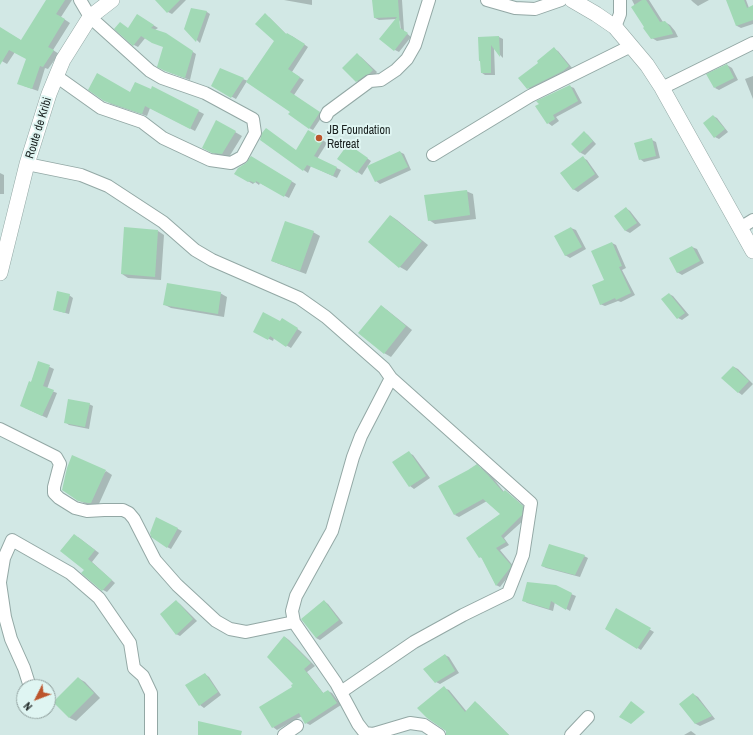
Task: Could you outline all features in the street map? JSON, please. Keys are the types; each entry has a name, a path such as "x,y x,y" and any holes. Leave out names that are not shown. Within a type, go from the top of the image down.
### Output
{"main road":[{"name":"Route de Kribi","path":"0,273 27,164 56,76 63,60 90,17 112,0"},
{"path":"572,0 615,27 647,65 662,88 753,251"}],"street":[{"path":"56,76 101,108 142,122 163,138 210,160 231,164 242,157 255,133 253,119 205,93 162,78 150,71 90,17 80,0"},
{"path":"326,116 328,112 370,81 381,80 396,70 407,59 415,45 429,0"},
{"path":"487,0 515,8 535,9 561,0"},
{"path":"615,27 620,14 620,0"},
{"path":"662,88 753,43"},
{"path":"433,155 530,96 631,46"},
{"path":"27,164 81,175 108,186 163,222 195,250 212,260 299,298 326,317 384,368 391,378 531,503 523,555 508,593 463,615 414,642 341,692"},
{"path":"740,228 753,220"},
{"path":"391,378 361,436 353,457 332,531 296,596 292,611 294,622 336,683 358,724 365,733 373,734 410,723 424,725 439,735"},
{"path":"0,428 56,457 60,464 54,487 54,493 59,498 75,508 87,511 123,510 129,513 134,519 155,560 177,585 216,621 230,629 246,632 294,622"},
{"path":"27,679 11,639 5,617 0,583 4,558 12,540 70,573 99,598 130,643 134,668 143,676 151,693 151,735"},
{"path":"571,735 588,717"},
{"path":"284,735 297,726"}],"building":[{"path":"46,0 65,0 56,14 65,19 48,47 54,50 43,67 40,66 32,89 17,84 26,59 9,50 0,65 0,27 21,40"},
{"path":"155,0 180,0 167,13"},
{"path":"372,0 398,0 400,28 408,33 394,51 379,39 397,17 374,18"},
{"path":"642,0 646,0 660,22 665,21 673,34 651,39 631,7"},
{"path":"726,0 744,0 747,8 753,5 753,20 736,26"},
{"path":"191,8 207,11 196,42 184,29"},
{"path":"265,13 286,34 287,33 305,44 288,69 300,77 290,92 320,112 309,129 288,114 290,112 246,82 274,41 255,24"},
{"path":"137,14 154,25 151,28 166,33 193,51 185,78 157,67 163,47 152,43 141,36 133,46 114,29 120,22 128,28"},
{"path":"499,36 500,57 491,45 491,73 481,73 478,37"},
{"path":"554,47 569,66 563,71 527,89 518,78 538,63 537,61"},
{"path":"357,53 373,70 356,82 342,68"},
{"path":"727,64 734,78 714,88 706,74"},
{"path":"220,68 244,78 231,98 211,86"},
{"path":"97,73 130,92 135,82 151,89 152,86 199,110 190,129 145,106 142,114 104,101 88,90"},
{"path":"570,85 578,101 553,115 555,119 547,124 535,106 539,104 536,101"},
{"path":"713,115 725,129 714,138 703,123"},
{"path":"216,120 236,131 222,154 212,153 202,148"},
{"path":"266,128 296,150 308,130 324,139 314,156 337,167 333,176 307,165 303,171 260,140 262,133"},
{"path":"584,131 593,141 580,153 571,144"},
{"path":"652,138 656,156 639,160 634,143"},
{"path":"348,144 368,158 357,173 337,159"},
{"path":"400,151 408,167 375,182 367,166"},
{"path":"251,156 292,181 284,197 256,181 255,183 250,181 248,182 234,174 238,168 246,163"},
{"path":"583,156 595,174 573,190 560,173"},
{"path":"467,190 470,215 428,221 424,195"},
{"path":"626,207 637,223 625,231 614,216"},
{"path":"390,215 422,241 399,268 368,242"},
{"path":"285,221 314,231 300,271 271,261"},
{"path":"124,227 158,230 155,277 121,274"},
{"path":"571,227 582,247 565,256 554,236"},
{"path":"612,242 622,266 619,267 631,293 600,305 592,285 604,280 591,251"},
{"path":"692,246 700,261 677,273 669,258"},
{"path":"167,283 221,292 218,314 163,305"},
{"path":"57,291 70,294 65,313 53,310"},
{"path":"669,293 685,313 677,319 661,299"},
{"path":"381,305 406,326 384,354 358,333"},
{"path":"263,312 280,321 282,318 298,328 286,347 270,336 268,340 253,332"},
{"path":"38,361 50,365 43,386 54,390 42,416 20,406 29,381 31,382"},
{"path":"733,366 749,381 738,393 721,378"},
{"path":"68,399 90,403 85,427 64,423"},
{"path":"409,451 426,476 409,487 392,462"},
{"path":"72,455 106,470 91,503 78,501 62,490 67,468"},
{"path":"477,464 503,492 505,490 523,506 522,515 501,536 506,542 496,548 511,565 496,586 481,557 479,558 466,538 500,514 483,499 454,515 438,486"},
{"path":"156,517 178,528 167,548 151,537 150,533"},
{"path":"74,534 95,550 88,559 112,580 102,591 81,573 84,570 60,551"},
{"path":"549,544 585,555 575,575 541,566"},
{"path":"527,582 556,585 572,593 566,610 551,601 549,609 522,601"},
{"path":"176,600 193,619 176,635 160,614"},
{"path":"324,600 339,620 316,638 301,619"},
{"path":"616,608 651,628 637,649 605,629"},
{"path":"284,636 311,663 304,669 323,693 328,690 337,703 305,724 299,713 272,728 259,707 292,687 291,685 293,684 267,657"},
{"path":"445,654 455,671 435,683 423,669"},
{"path":"205,673 218,692 199,706 185,685"},
{"path":"78,677 94,693 69,718 56,705 56,699"},
{"path":"444,686 465,712 475,701 509,735 446,735 446,731 427,718 417,708"},
{"path":"693,693 712,716 695,724 679,704"},
{"path":"631,701 645,712 631,724 619,717"},
{"path":"198,721 242,731 241,735 198,735"}],"place":[{"name":"JB Foundation Retreat","path":"319,138"}]}
